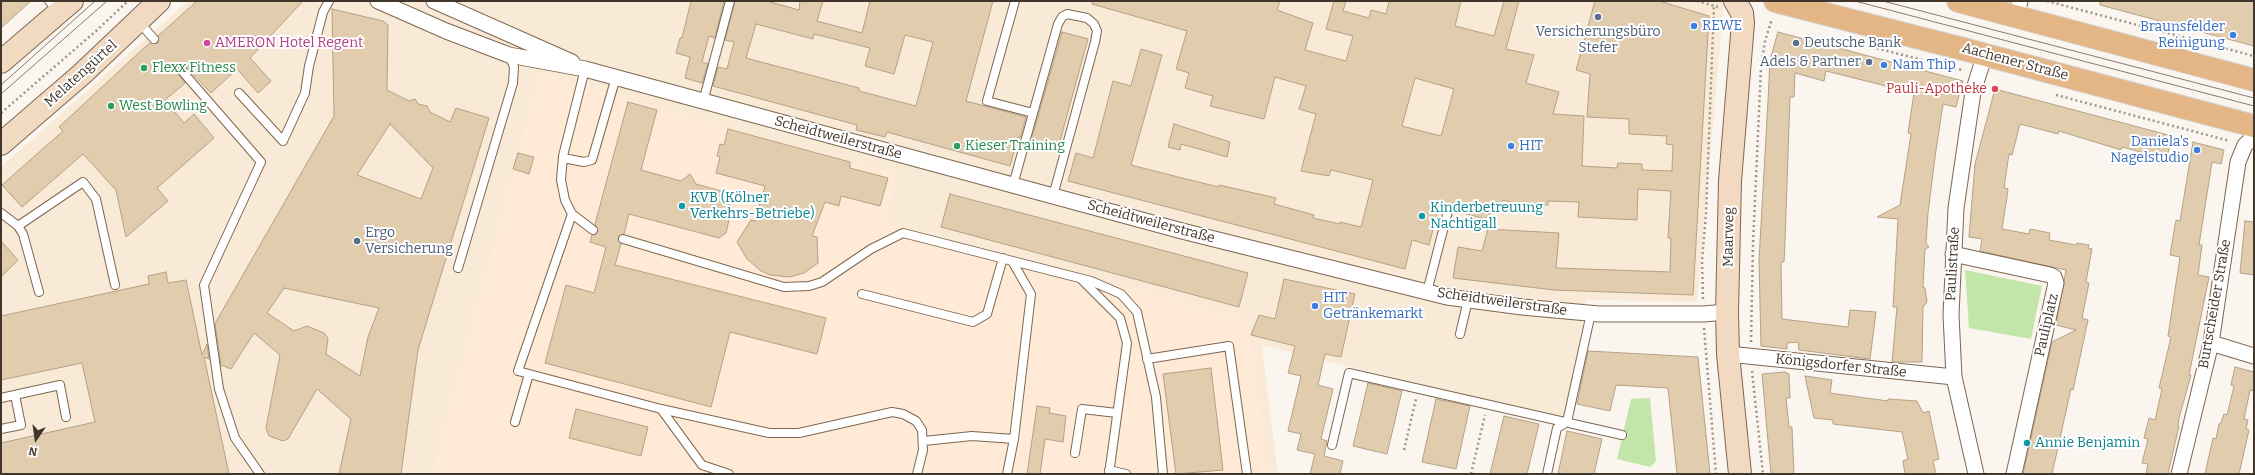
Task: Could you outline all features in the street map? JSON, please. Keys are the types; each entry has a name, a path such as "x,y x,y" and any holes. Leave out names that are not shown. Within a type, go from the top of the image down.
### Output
{"main road":[{"name":"Melatengürtel","path":"1,144 82,74 159,1"},
{"name":"Maarweg","path":"1736,1 1742,13 1743,23 1730,181 1727,312 1728,354 1740,474"},
{"path":"1958,1 2018,9 2254,80"},
{"path":"1,62 60,5"},
{"name":"Aachener Straße","path":"1773,10 1984,54 2251,136"}],"street":[{"name":"Scheidtweilerstraße","path":"378,1 446,31 509,55 585,69 1182,231 1427,292 1468,300 1591,313 1703,314 1727,312"},
{"name":"Scheidtweilerstraße","path":"434,1 534,44 585,69"},
{"name":"Paulistraße","path":"1976,474 1954,377 1951,315 1956,208 1973,92 1984,54"},
{"name":"Burtscheider Straße","path":"2179,474 2211,343 2238,162 2251,136"},
{"name":"Pauliplatz","path":"1953,254 2050,274 2054,277 2056,283 2014,474"},
{"path":"2211,343 2254,356"},
{"name":"Königsdorfer Straße","path":"1728,354 1954,377"}],"lane":[{"path":"239,93 283,141 305,93 309,66 323,12 329,1"},
{"path":"703,102 730,1"},
{"path":"1015,1 987,101 1033,113"},
{"path":"1013,185 1058,24 1062,17 1067,14 1087,18 1094,24 1097,31 1095,42 1053,196"},
{"path":"138,21 154,39"},
{"path":"458,268 513,84 514,67 509,55"},
{"path":"585,69 563,158 561,180 565,200 572,214 593,230"},
{"path":"182,71 261,162 204,285 219,389 235,438 260,474"},
{"path":"563,158 584,162 592,160 616,78"},
{"path":"18,226 83,182 96,199 115,285"},
{"path":"1427,292 1448,211"},
{"path":"1,213 18,226 24,234 39,292"},
{"path":"572,214 518,371 661,409 784,434 799,433 892,412 903,414 916,421 922,430 924,441 917,474"},
{"path":"623,239 784,287 796,288 822,282 871,249 903,233 1080,278 1121,294 1137,312 1156,397 1163,474"},
{"path":"862,294 972,322 987,314 1003,258"},
{"path":"1007,474 1014,439 1031,294 1012,261"},
{"path":"1080,278 1120,318 1127,343 1109,472 1126,474"},
{"path":"1460,334 1468,300"},
{"path":"1547,474 1557,428 1567,422 1591,313"},
{"path":"1147,359 1229,346 1247,474"},
{"path":"1332,445 1348,373 1622,435"},
{"path":"515,422 529,374"},
{"path":"1,398 60,386 66,417"},
{"path":"1,429 21,425 15,395"},
{"path":"661,409 702,465 729,474"},
{"path":"1075,453 1082,409 1117,413"},
{"path":"924,441 972,436 1014,439"}],"path":[{"path":"1,113 128,1"},
{"path":"2047,1 2254,56"},
{"path":"1714,6 1706,214 1702,261 1703,314 1716,474"},
{"path":"1763,474 1751,357 1753,244 1761,67 1765,41 1773,10"},
{"path":"2055,94 2251,136"},
{"path":"1404,450 1419,389"},
{"path":"1471,474 1488,404"}],"shaded area":[{"path":"188,1 1724,1 1697,302 1587,300 1564,420 1262,345 1278,474 1,474 1,167"},
{"path":"540,73 703,121 896,173 887,223 1248,319 1268,474 432,474"}],"green space":[{"path":"1965,270 2042,286 2031,339 1969,328"},
{"path":"1650,398 1656,461 1650,467 1617,459 1631,399"}],"building":[{"path":"1,1 31,1 1,28"},
{"path":"197,1 303,1 250,58 271,81 258,93 237,69 211,93 186,67 178,67 177,72 185,83 165,100 184,123 194,114 214,138 157,188 168,201 126,237 116,190 83,154 22,207 2,185 63,131 59,127 145,47 150,43 158,43 158,36"},
{"path":"691,1 724,1 715,38 709,36 702,62 708,64 702,83 685,78 690,57 676,53 680,38 682,38"},
{"path":"735,1 767,1 799,10 800,1 823,1 817,21 862,33 870,1 993,1 966,101 1026,117 1020,138 1018,137 1010,166 887,132 885,137 856,130 857,125 713,86 718,67 727,69 734,42 725,40","holes":["756,24 813,39 814,34 870,48 865,66 894,74 905,35 933,42 916,106 859,91 859,88 746,58"]},
{"path":"1093,1 1280,1 1277,10 1313,23 1305,50 1346,61 1353,36 1326,29 1334,1 1346,1 1343,11 1369,18 1371,10 1386,14 1389,1 1461,1 1455,26 1494,36 1504,1 1519,1 1506,49 1534,55 1526,83 1559,92 1553,114 1584,116 1582,166 1617,168 1618,163 1642,164 1642,170 1672,171 1673,145 1666,144 1667,136 1629,134 1629,119 1587,117 1590,74 1576,70 1595,1 1659,1 1709,16 1693,295 1554,290 1453,278 1458,247 1482,251 1488,229 1559,233 1556,268 1670,272 1671,238 1668,238 1671,191 1638,189 1637,220 1578,217 1579,202 1548,201 1548,205 1531,204 1530,208 1503,200 1485,219 1453,210 1450,206 1439,206 1429,245 1412,240 1405,269 1068,181 1076,153 1093,158 1113,81 1131,86 1141,49 1162,55 1131,165 1219,187 1219,185 1276,198 1274,204 1314,215 1313,218 1361,227 1373,180 1331,170 1329,176 1301,171 1316,114 1299,109 1306,86 1275,77 1264,119 1210,106 1213,96 1185,88 1189,73 1176,69 1187,31 1092,4","holes":["1415,78 1454,89 1441,136 1402,126"]},
{"path":"2100,1 2254,1 2254,46 2100,5"},
{"name":"Ergo Versicherung","path":"332,9 383,21 388,25 387,90 409,101 415,99 418,104 427,106 430,112 450,122 456,108 489,118 418,350 401,474 339,474 351,419 317,389 288,439 283,441 269,436 266,428 280,355 254,333 231,369 221,365 215,324 334,116","holes":["390,124 433,168 421,199 357,175","284,288 379,308 368,337 360,376 326,354 328,338 324,333 307,326 294,331 267,313"]},
{"path":"1062,32 1088,39 1058,148 1031,141"},
{"path":"1778,32 1963,81 1956,107 1943,104 1935,157 1926,243 1929,247 1925,249 1923,287 1925,288 1927,302 1923,307 1922,362 1892,362 1897,307 1893,307 1898,219 1877,217 1900,205 1911,134 1908,133 1914,93 1826,71 1824,81 1795,73 1794,97 1790,97 1784,262 1781,262 1782,319 1848,327 1850,310 1876,312 1870,359 1799,350 1798,342 1787,343 1787,349 1761,346 1759,260 1770,60"},
{"path":"1995,89 2172,136 2166,162 2152,158 2152,155 2122,147 2121,150 2059,131 2058,134 2020,124 2012,155 2009,154 2004,188 2008,189 2002,229 2029,234 2030,229 2050,233 2049,240 2076,245 2077,243 2089,245 2088,248 2092,249 2086,282 2089,283 2082,318 2088,320 2073,390 2071,389 2052,474 2023,474 2052,342 2076,330 2056,325 2066,270 1980,251 1982,239 1969,237 1975,164"},
{"path":"628,102 657,110 641,170 681,181 690,174 696,184 732,194 728,210 731,211 726,233 719,238 629,214 624,234 618,238 621,244 615,265 826,318 817,354 730,332 711,407 545,363 566,285 594,293 606,247 590,242 592,235 595,235 598,231 595,224"},
{"path":"1174,124 1230,142 1227,157 1181,144 1180,150 1168,147"},
{"path":"728,129 850,162 850,168 888,178 880,206 841,196 839,206 825,202 812,236 817,237 818,263 804,273 790,277 770,275 761,271 747,259 737,242 751,220 755,221 765,186 716,173 720,157 717,156 720,144 724,145"},
{"path":"2193,142 2224,150 2221,164 2212,162 2199,245 2202,245 2198,275 2209,277 2189,375 2191,375 2179,418 2179,426 2168,474 2146,474 2148,464 2142,463 2148,439 2144,438 2149,418 2155,420 2162,389 2159,388 2171,337 2168,336 2180,257 2170,255 2176,220 2180,221"},
{"path":"518,153 534,157 529,174 513,169"},
{"path":"950,194 1248,273 1239,307 941,227"},
{"path":"2245,221 2254,222 2254,275 2240,273"},
{"path":"1,241 18,260 1,277"},
{"path":"166,272 168,283 186,280 202,355 207,344 209,359 204,357 229,474 1,474 1,443 95,422 82,363 1,380 1,316 149,284 148,276"},
{"path":"1284,279 1355,294 1341,357 1325,354 1318,385 1333,389 1321,439 1327,441 1324,456 1343,461 1340,474 1310,474 1315,454 1297,450 1301,434 1288,431 1301,376 1288,373 1295,346 1251,335 1259,315 1275,319"},
{"path":"1588,351 1698,357 1710,474 1677,474 1668,388 1616,385 1610,411 1577,404"},
{"path":"2235,367 2254,372 2254,391 2250,390 2244,419 2248,420 2246,429 2249,430 2239,474 2205,474 2213,438 2216,439 2219,424 2221,423 2224,414 2227,415 2234,386 2231,385"},
{"path":"1211,368 1223,470 1176,474 1163,374"},
{"path":"1785,372 1789,374 1790,398 1786,398 1789,427 1792,427 1794,474 1771,474 1762,374"},
{"path":"1805,376 1832,380 1830,393 1888,401 1888,399 1917,401 1923,413 1929,411 1939,459 1933,461 1936,474 1905,474 1903,461 1908,459 1902,432 1833,424 1833,420 1814,418"},
{"path":"1368,383 1402,391 1387,454 1353,446"},
{"path":"1436,399 1470,406 1456,469 1422,462"},
{"path":"1037,406 1050,408 1049,413 1066,416 1063,442 1045,439 1040,474 1027,474"},
{"path":"576,409 648,427 641,456 569,438"},
{"path":"1504,416 1539,424 1527,474 1490,474"},
{"path":"1567,431 1602,439 1594,474 1558,474"}],"tram line":[{"path":"1,85 95,1"},
{"path":"1,94 107,1"},
{"path":"1855,1 2254,106"},
{"path":"1883,1 2254,98"}],"place":[{"name":"Versicherungsbüro Stefer","path":"1598,17"},
{"name":"REWE","path":"1694,26"},
{"name":"Braunsfelder Reinigung","path":"2233,35"},
{"name":"AMERON Hotel Regent","path":"207,43"},
{"name":"Deutsche Bank","path":"1796,43"},
{"name":"Adels & Partner","path":"1869,62"},
{"name":"Nam Thip","path":"1884,65"},
{"name":"Flexx Fitness","path":"144,68"},
{"name":"Pauli-Apotheke","path":"1995,89"},
{"name":"West Bowling","path":"111,106"},
{"name":"Kieser Training","path":"957,146"},
{"name":"HIT","path":"1511,146"},
{"name":"Daniela's Nagelstudio","path":"2197,150"},
{"name":"KVB (Kölner Verkehrs-Betriebe)","path":"682,206"},
{"name":"Kinderbetreuung Nachtigall","path":"1422,216"},
{"name":"Ergo Versicherung","path":"357,241"},
{"name":"HIT Getränkemarkt","path":"1315,306"},
{"name":"Annie Benjamin","path":"2027,443"}]}
